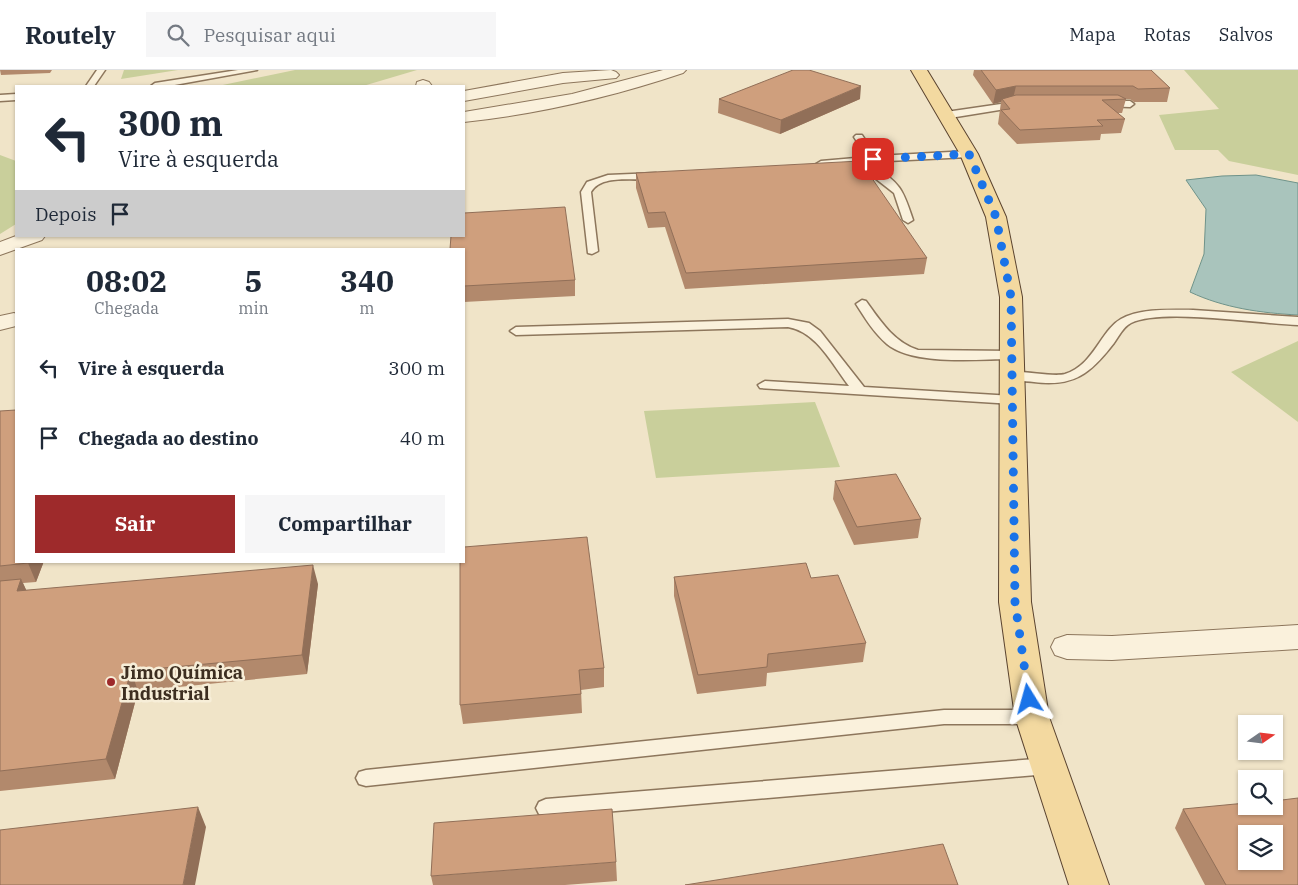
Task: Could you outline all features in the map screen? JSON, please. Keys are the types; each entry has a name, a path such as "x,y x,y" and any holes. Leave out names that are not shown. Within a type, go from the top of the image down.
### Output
{"main road":[{"path":"919,70 969,154 996,217 1011,297 1015,602 1032,717 1089,885"}],"street":[{"path":"465,96 561,74 676,70"},
{"path":"465,117 564,100 651,79 676,70"},
{"path":"0,249 32,237"},
{"path":"1067,648 1112,648 1298,637"}],"lane":[{"path":"91,85 101,70"},
{"path":"161,85 253,70"},
{"path":"0,98 15,97"},
{"path":"946,115 967,115 1002,106 1030,103"},
{"path":"1093,104 1130,104"},
{"path":"859,137 873,159"},
{"path":"810,166 858,160 969,154"},
{"path":"858,160 893,185 899,192 908,220"},
{"path":"592,251 586,192 591,184 608,178 665,175"},
{"path":"862,304 890,342 902,350 1012,377 1050,381 1078,375 1109,341 1122,323 1138,318 1194,314 1273,322 1298,322"},
{"path":"516,331 788,323 805,326 816,334 860,391"},
{"path":"765,385 860,391 1012,377"},
{"path":"366,778 944,718 1032,717"},
{"path":"546,808 1048,766"}],"green space":[{"path":"124,70 178,70 121,79"},
{"path":"295,70 417,70 366,85 223,85"},
{"path":"1184,70 1298,70 1298,175 1229,161 1218,150 1175,150 1159,115 1219,109"},
{"path":"0,155 15,161 15,225 0,234"},
{"path":"1298,341 1298,422 1231,372"},
{"path":"815,402 840,467 656,478 644,411"}],"water":[{"path":"1256,175 1298,183 1298,315 1243,309 1203,298 1190,292 1204,254 1206,209 1186,180"}],"building":[{"path":"793,70 809,70 861,86 781,120 719,99"},
{"path":"981,70 1151,70 1170,88 1138,89 1133,86 1016,86 996,90"},
{"path":"1016,95 1118,95 1126,99 1102,100 1125,119 1097,120 1103,126 1020,130 1001,110 1010,109 1002,99"},
{"path":"860,161 927,258 686,273 665,212 648,213 636,173"},
{"path":"565,207 575,280 465,286 465,248 450,248 451,237 465,237 465,213"},
{"path":"15,410 15,563 28,563 0,566 0,411"},
{"path":"896,474 921,519 857,527 835,481"},
{"path":"587,537 604,668 579,670 581,694 460,705 460,563 465,563 465,547"},
{"path":"806,563 811,578 838,575 866,643 768,654 767,667 698,675 674,577"},
{"name":"Jimo Química Industrial","path":"313,565 302,655 131,671 106,759 0,771 0,581 21,579 17,591"},
{"path":"1298,798 1298,885 1226,885 1183,809 1238,804 1238,815 1283,815 1283,800"},
{"path":"198,807 183,885 0,885 0,830"},
{"path":"612,809 616,862 431,876 434,823"},
{"path":"943,844 958,885 685,885"}],"place":[{"name":"Jimo Química Industrial","path":"111,682"}],"route":[{"path":"873,159 969,154 996,217 1011,297 1015,602 1029,699"}]}
